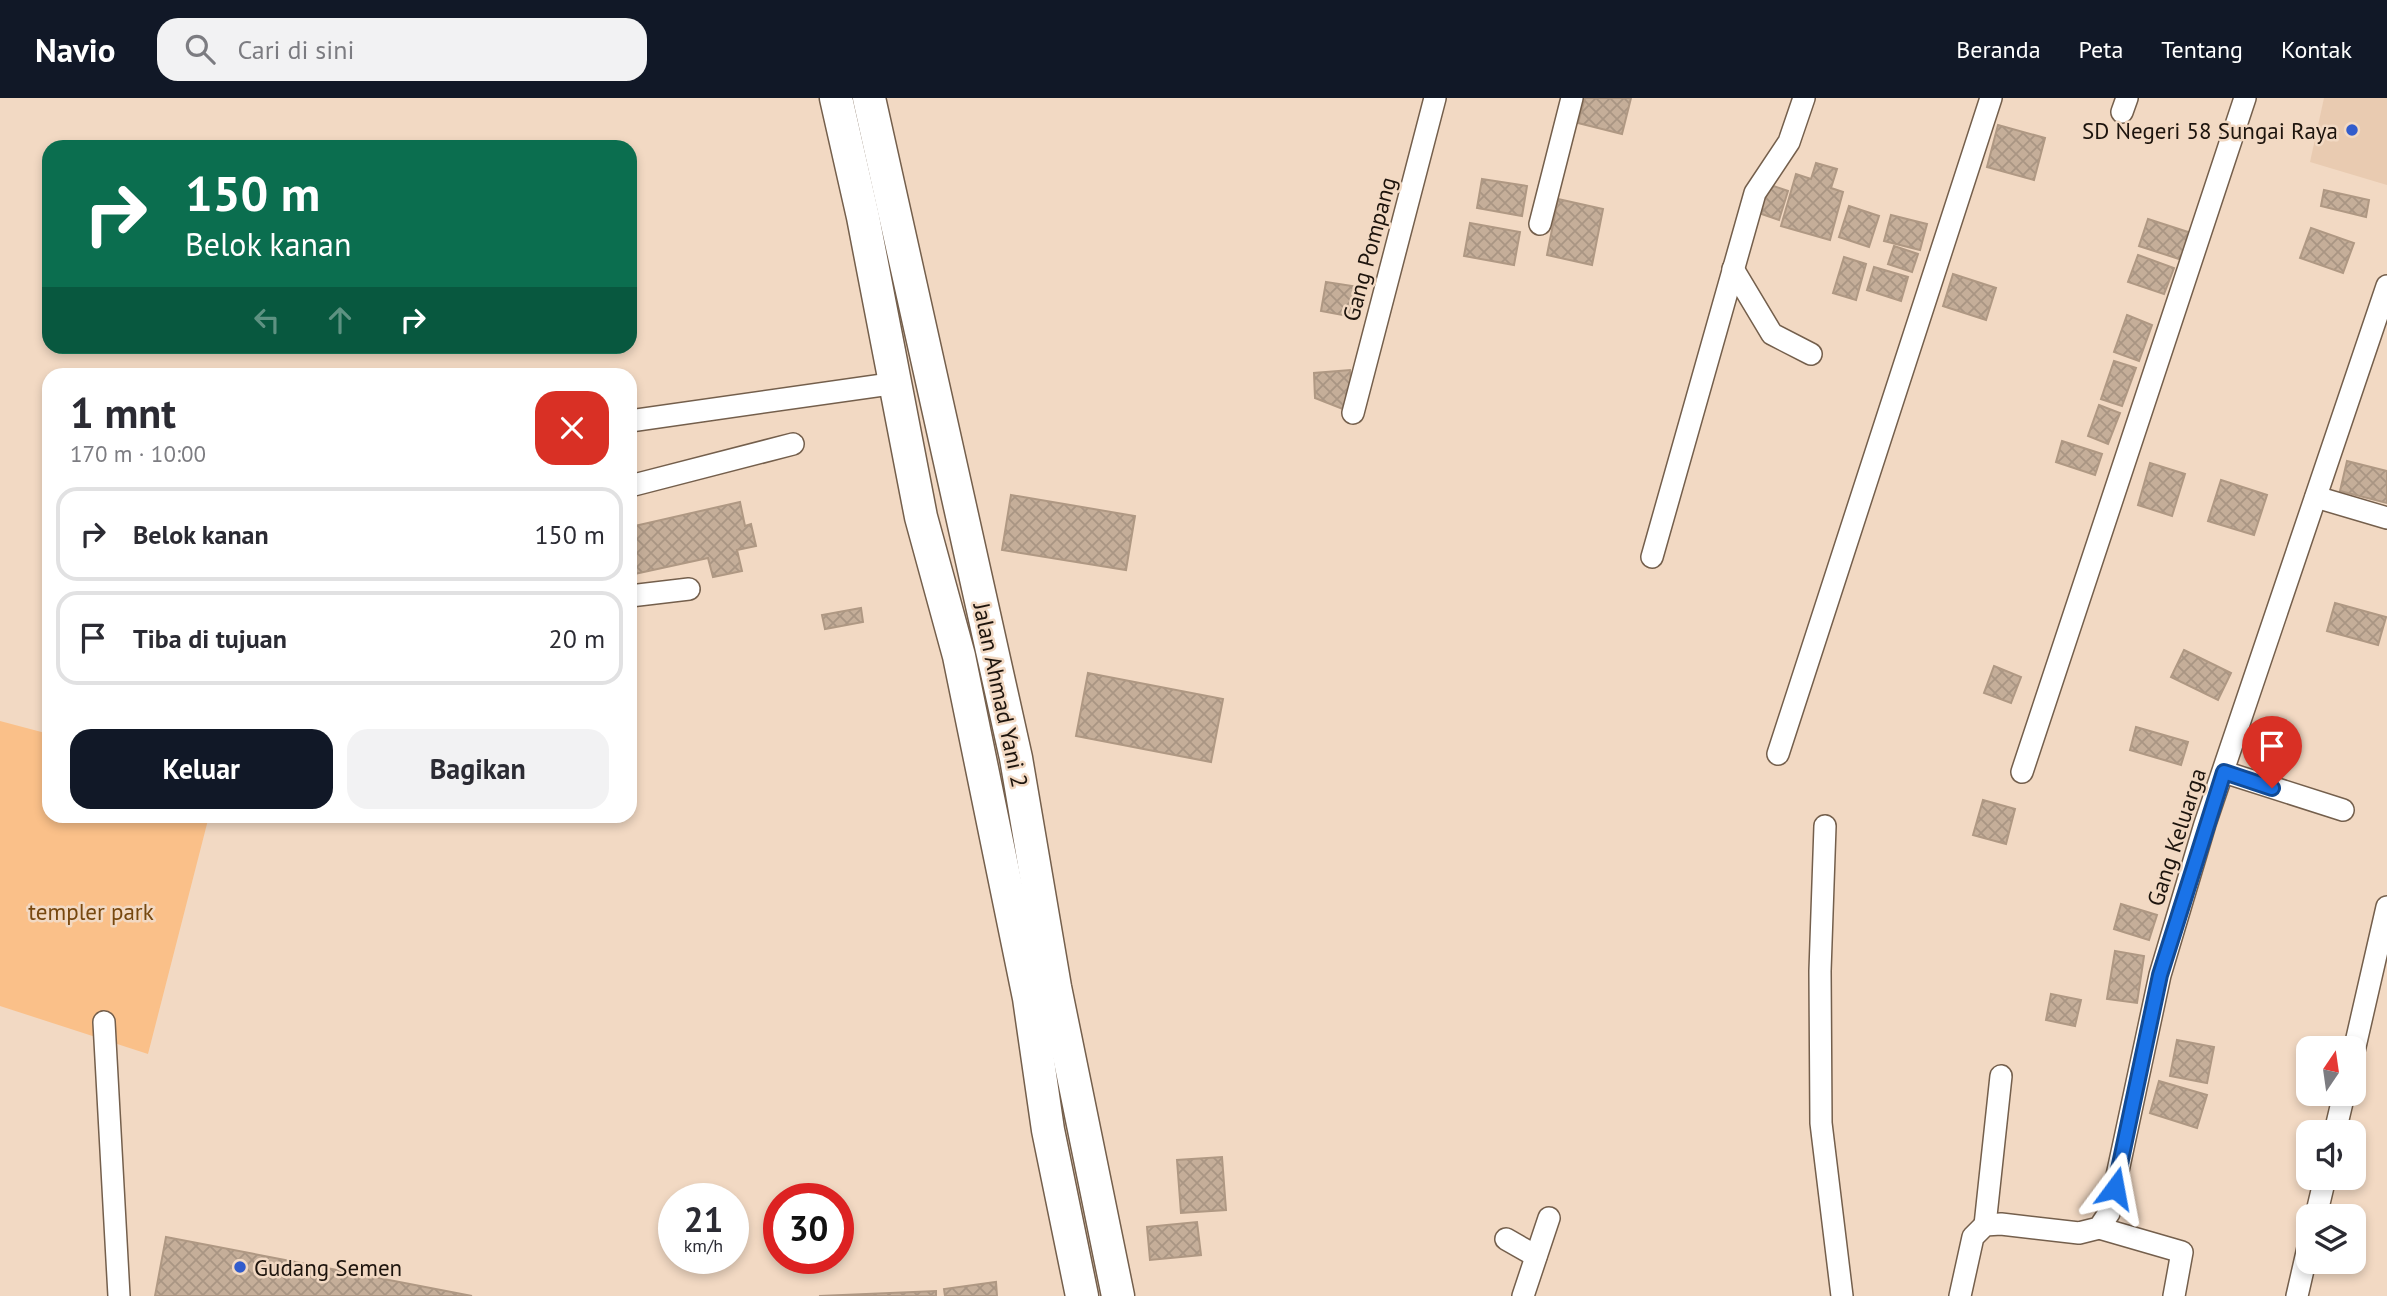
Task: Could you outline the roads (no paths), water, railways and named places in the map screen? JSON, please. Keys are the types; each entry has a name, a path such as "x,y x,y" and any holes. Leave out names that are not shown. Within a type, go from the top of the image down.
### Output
{"highway":[{"name":"Jalan Ahmad Yani 2","path":"836,98 897,383 922,517 959,656 984,777 1029,998 1048,1130 1082,1296"},
{"name":"Jalan Ahmad Yani 2","path":"869,98 1016,758 1055,987 1118,1296"}],"street":[{"name":"Gang Pompang","path":"1353,412 1435,98"},
{"path":"1540,224 1572,98"},
{"path":"1652,556 1755,192 1789,142 1804,98"},
{"path":"1778,754 1991,98"},
{"path":"2022,772 2245,98"},
{"path":"1733,269 1772,334 1811,354"},
{"name":"Gang Keluarga","path":"2099,1228 2109,1213 2160,975 2224,772 2387,286"},
{"path":"637,420 897,383"},
{"path":"637,484 793,444"},
{"path":"2316,497 2387,519"},
{"path":"637,595 689,589"},
{"path":"2224,772 2343,810"},
{"path":"1825,826 1820,971 1821,1123 1842,1296"},
{"path":"2357,1036 2387,908"},
{"path":"104,1023 120,1296"},
{"path":"1960,1296 1973,1237 1985,1225 2001,1076"},
{"path":"1523,1296 1549,1218"},
{"path":"1985,1225 2001,1224 2079,1233 2099,1228 2182,1252 2174,1296"},
{"path":"1506,1239 1536,1256"},
{"path":"2297,1296 2302,1274"}],"place":[{"name":"SD Negeri 58 Sungai Raya","path":"2352,130"},
{"name":"Gudang Semen","path":"240,1267"}],"park label":[{"name":"templer park","path":"91,911"}]}
